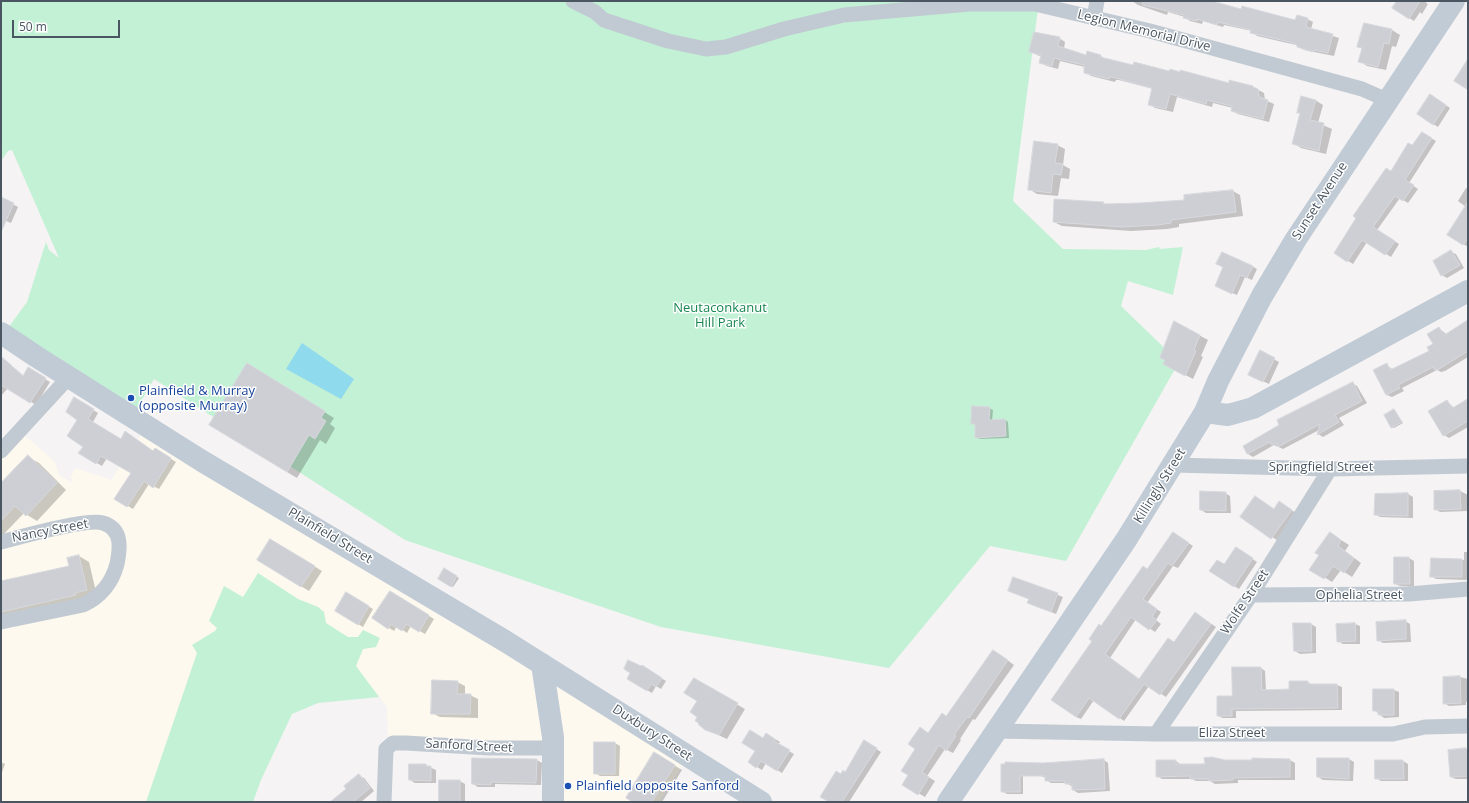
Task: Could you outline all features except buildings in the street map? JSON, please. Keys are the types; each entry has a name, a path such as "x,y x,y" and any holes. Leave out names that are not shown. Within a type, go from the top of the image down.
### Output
{"main road":[{"name":"Sunset Avenue","path":"1205,412 1218,381 1262,296 1296,239 1454,1"},
{"path":"1205,412 1228,414 1253,408 1468,292"},
{"name":"Plainfield Street","path":"1,333 202,461 542,664"},
{"name":"Killingly Street","path":"948,802 1126,540 1205,412"},
{"path":"542,664 552,721 554,748 553,802"},
{"name":"Duxbury Street","path":"542,664 762,802"}],"street":[{"name":"Legion Memorial Drive","path":"573,1 595,12 604,20 668,41 706,49 726,48 823,18 875,11 970,4 1035,4 1094,18 1362,89 1387,100"},
{"path":"1094,18 1097,1"},
{"path":"1,451 70,377"},
{"name":"Springfield Street","path":"1173,465 1330,469 1468,466"},
{"name":"Wolfe Street","path":"1156,734 1251,595 1330,469"},
{"name":"Nancy Street","path":"1,542 86,523 102,522 108,525 117,535 120,548 111,580 101,593 90,602 83,605 1,622"},
{"name":"Ophelia Street","path":"1251,595 1409,594 1468,589"},
{"name":"Eliza Street","path":"996,731 1156,734 1393,734 1425,728 1468,726"},
{"name":"Sanford Street","path":"384,802 386,749 393,743 406,742 490,748 554,748"}],"shaded area":[{"path":"147,426 686,759 661,799 664,802 550,802 548,753 388,737 387,707 356,666 363,649 376,647 358,637 348,638 326,623 324,612 318,607 298,599 258,573 243,598 224,586 218,628 192,645 198,653 146,802 1,802 1,453 23,434 55,462 59,475 73,483 71,477 75,468 111,480"}],"green space":[{"name":"Neutaconkanut Hill Park","path":"1,1 1039,1 1013,201 1063,249 1146,250 1159,247 1160,249 1183,247 1173,295 1128,281 1121,306 1179,362 1066,561 990,546 889,668 661,627 405,540 154,379 133,415 5,332 27,302 46,242 49,250 59,258 12,150 8,151 1,161"},
{"path":"258,573 298,599 318,607 324,612 326,623 348,637 358,637 363,630 380,638 376,647 363,649 356,666 379,697 318,703 292,714 261,780 253,802 146,802 197,653 192,645 215,631 217,628 209,621 224,586 243,597"}],"water":[{"path":"302,343 354,379 341,399 286,369"}],"place":[{"name":"Plainfield & Murray (opposite Murray)","path":"131,398"},
{"name":"Plainfield opposite Sanford","path":"568,786"}]}
